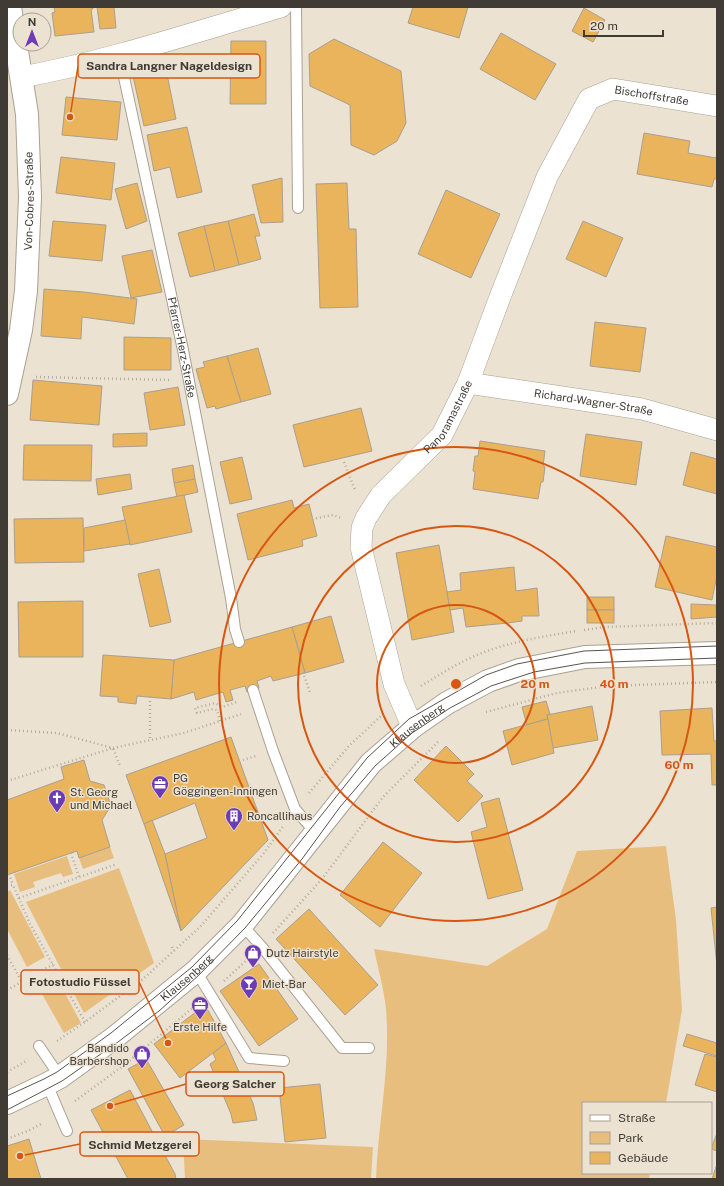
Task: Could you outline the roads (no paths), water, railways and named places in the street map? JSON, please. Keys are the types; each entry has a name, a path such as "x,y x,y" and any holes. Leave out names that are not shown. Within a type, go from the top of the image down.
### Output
{"street":[{"name":"Von-Cobres-Straße","path":"7,394 17,373 26,292 30,197 27,114 10,7"},
{"path":"22,77 45,73 119,54 281,7"},
{"name":"Bischoffstraße","path":"589,99 613,89 717,106"},
{"name":"Panoramastraße","path":"414,726 394,684 361,547 362,528 366,518 381,495 442,435 468,383 547,177 589,99"},
{"name":"Richard-Wagner-Straße","path":"468,383 642,409 717,430"},
{"name":"Klausenberg","path":"7,1103 54,1081 114,1038 196,971 242,925 371,762 414,726 447,703 488,681 519,670 585,657 717,652"}],"lane":[{"path":"296,7 298,208"},
{"name":"Pfarrer-Herz-Straße","path":"119,54 157,225 189,381 231,598 235,629 239,642"},
{"path":"253,690 273,751 296,809 315,832"},
{"path":"242,925 262,947 342,1048 369,1048"},
{"path":"196,971 249,1058 284,1061"},
{"path":"40,1046 54,1081 67,1131"}],"tram line":[{"path":"7,1096 57,1072 111,1033 192,967 237,921 367,758 409,719 486,675 517,664 584,651 717,646"},
{"path":"7,1110 62,1081 118,1042 159,1011 199,975 245,928 302,859 340,807 375,766 412,733 450,708 491,686 534,672 585,663 717,658"}],"place":[{"name":"Sandra Langner Nageldesign","path":"70,117"},
{"name":"PG Göggingen-Inningen","path":"160,799"},
{"name":"St. Georg und Michael","path":"57,813"},
{"name":"Roncallihaus","path":"234,831"},
{"name":"Dutz Hairstyle","path":"253,968"},
{"name":"Miet-Bar","path":"249,999"},
{"name":"Erste Hilfe","path":"200,1020"},
{"name":"Fotostudio Füssel","path":"168,1043"},
{"name":"Bandido Barbershop","path":"142,1069"},
{"name":"Georg Salcher","path":"110,1106"},
{"name":"Schmid Metzgerei","path":"20,1156"}]}
